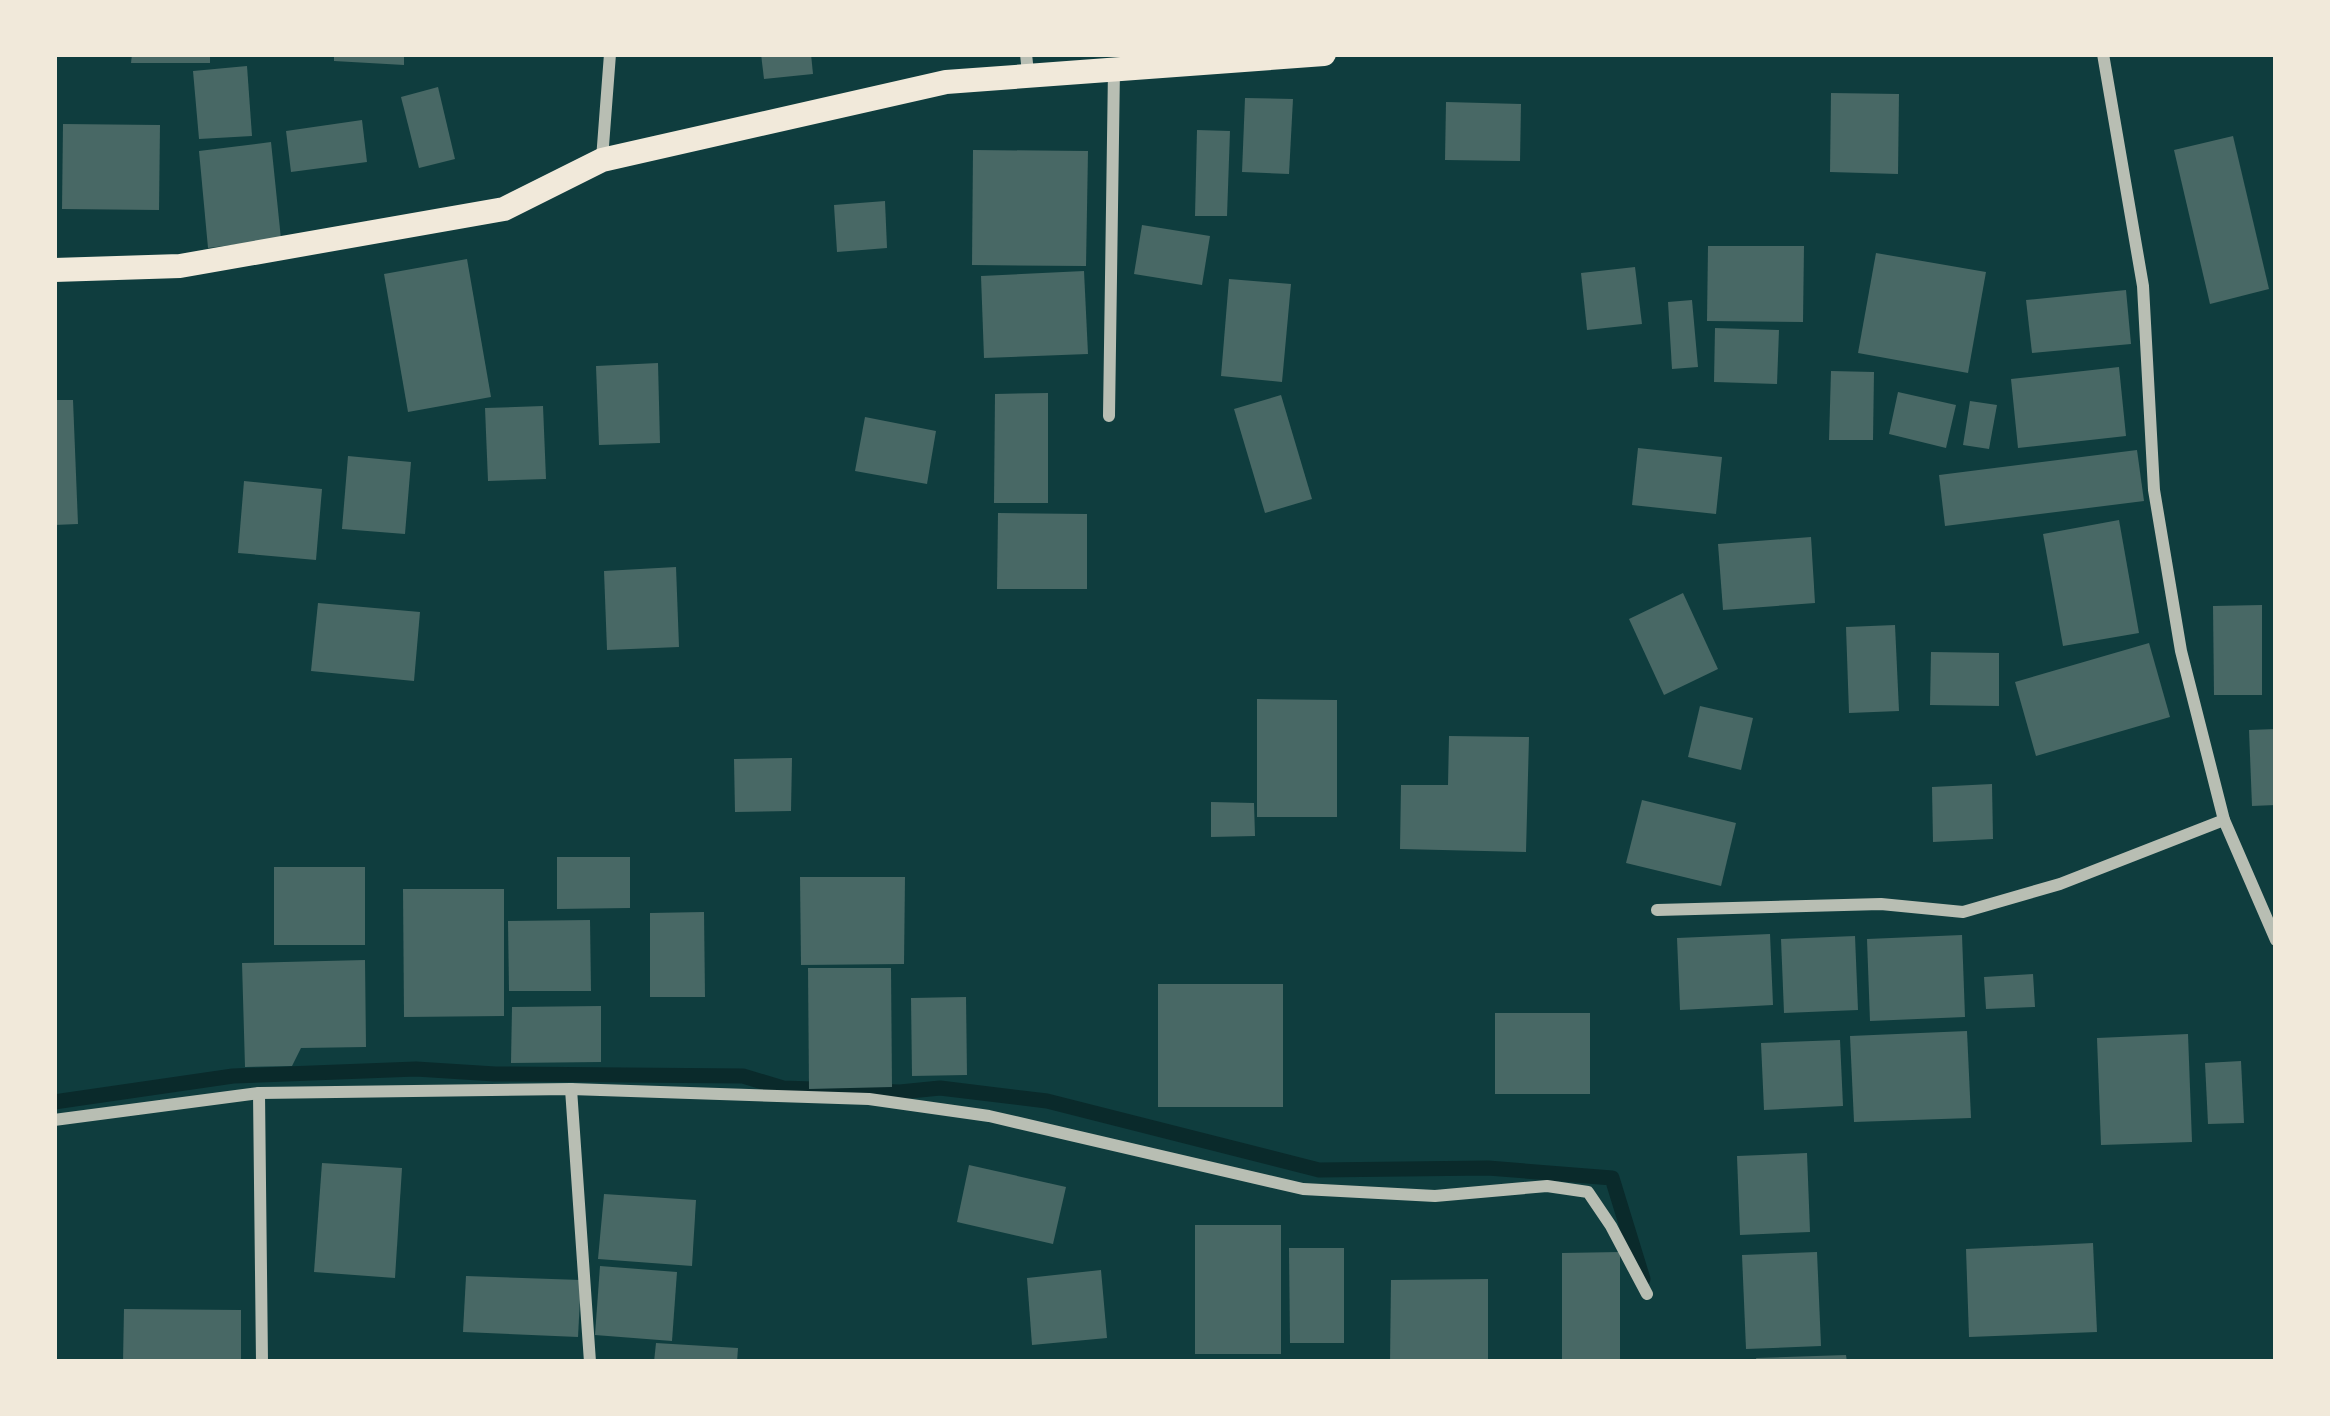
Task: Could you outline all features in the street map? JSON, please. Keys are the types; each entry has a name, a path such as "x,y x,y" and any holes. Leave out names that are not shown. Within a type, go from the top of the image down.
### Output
{"main road":[{"path":"54,269 180,266 504,209 602,160 1027,63 1114,68 1324,54"}],"street":[{"path":"602,160 610,54"},
{"path":"2103,54 2143,286 2157,513 2181,651 2224,820 2276,940"},
{"path":"1108,416 1114,68"},
{"path":"1657,910 1881,904 1963,912 2060,884 2224,820"},
{"path":"571,1089 590,1362"},
{"path":"54,1120 259,1093 571,1089 869,1099 989,1116 1304,1189 1435,1196 1547,1186 1588,1192 1612,1226 1647,1294"},
{"path":"259,1093 262,1362"}],"building":[{"path":"132,54 210,54 210,63 131,63"},
{"path":"334,54 404,54 404,65 334,61"},
{"path":"761,54 811,54 813,74 764,79"},
{"path":"247,66 252,136 199,139 193,71"},
{"path":"438,87 455,159 419,168 401,97"},
{"path":"1831,93 1899,94 1898,174 1830,172"},
{"path":"1245,98 1293,99 1289,174 1242,172"},
{"path":"1446,102 1521,104 1520,161 1445,160"},
{"path":"362,120 367,162 291,172 286,131"},
{"path":"63,124 160,125 159,210 62,209"},
{"path":"1197,130 1230,131 1227,216 1195,216"},
{"path":"2233,136 2269,289 2210,304 2174,150"},
{"path":"271,142 281,239 208,248 199,151"},
{"path":"973,150 1088,151 1086,266 972,265"},
{"path":"885,201 887,248 837,252 834,205"},
{"path":"1142,225 1210,236 1202,285 1134,274"},
{"path":"1708,246 1804,246 1803,322 1707,321"},
{"path":"1876,253 1986,272 1968,373 1858,353"},
{"path":"467,259 491,397 408,412 384,274"},
{"path":"1635,267 1642,324 1587,330 1581,273"},
{"path":"1084,271 1088,354 984,358 981,276"},
{"path":"1229,279 1291,284 1282,382 1221,376"},
{"path":"2126,290 2131,344 2032,353 2026,300"},
{"path":"1692,300 1698,367 1672,369 1668,302"},
{"path":"1715,328 1779,330 1777,384 1714,382"},
{"path":"658,363 660,443 599,445 596,366"},
{"path":"2119,367 2126,436 2018,448 2011,379"},
{"path":"1831,371 1874,372 1873,440 1829,440"},
{"path":"1898,392 1956,405 1946,448 1889,434"},
{"path":"1048,393 1048,503 994,503 995,394"},
{"path":"1281,395 1312,499 1265,513 1234,409"},
{"path":"54,400 73,400 78,524 54,525"},
{"path":"1970,401 1997,405 1989,449 1963,445"},
{"path":"543,406 546,479 488,481 485,408"},
{"path":"865,417 936,431 927,484 855,471"},
{"path":"1638,448 1722,457 1716,514 1632,505"},
{"path":"2137,450 2144,501 1945,526 1939,475"},
{"path":"348,456 411,462 405,534 342,529"},
{"path":"244,481 322,489 316,560 238,553"},
{"path":"998,513 1087,514 1087,589 997,589"},
{"path":"2119,520 2139,633 2063,646 2043,534"},
{"path":"1811,537 1815,603 1723,610 1718,544"},
{"path":"676,567 679,647 607,650 604,571"},
{"path":"1683,593 1718,669 1664,695 1629,619"},
{"path":"318,603 420,612 414,681 311,671"},
{"path":"2262,605 2262,695 2214,695 2213,606"},
{"path":"1895,625 1899,711 1849,713 1846,627"},
{"path":"2149,643 2170,717 2036,756 2015,682"},
{"path":"1931,652 1999,653 1999,706 1930,705"},
{"path":"1257,699 1337,700 1337,817 1257,817"},
{"path":"1700,706 1753,718 1741,770 1688,757"},
{"path":"2276,729 2276,805 2252,806 2249,730"},
{"path":"1449,736 1529,737 1526,852 1400,849 1401,785 1448,785"},
{"path":"792,758 791,811 735,812 734,759"},
{"path":"1992,784 1993,839 1933,842 1932,787"},
{"path":"1642,800 1736,823 1721,886 1626,863"},
{"path":"1211,802 1254,803 1255,836 1211,837"},
{"path":"557,857 630,857 630,908 557,909"},
{"path":"274,867 365,867 365,945 274,945"},
{"path":"800,877 905,877 904,964 801,965"},
{"path":"403,889 504,889 504,1016 404,1017"},
{"path":"704,912 705,997 650,997 650,913"},
{"path":"590,920 591,991 509,991 508,921"},
{"path":"1770,934 1773,1005 1680,1010 1677,938"},
{"path":"1962,935 1965,1017 1870,1021 1867,939"},
{"path":"1855,936 1858,1010 1784,1013 1781,939"},
{"path":"365,960 366,1047 301,1048 292,1066 245,1067 242,963"},
{"path":"808,968 891,968 892,1087 809,1089"},
{"path":"2033,974 2035,1007 1986,1009 1984,977"},
{"path":"1158,984 1283,984 1283,1107 1158,1107"},
{"path":"966,997 967,1075 912,1076 911,998"},
{"path":"601,1006 601,1062 511,1063 512,1007"},
{"path":"1495,1013 1590,1013 1590,1094 1495,1094"},
{"path":"1967,1031 1971,1118 1854,1122 1850,1036"},
{"path":"2188,1034 2192,1142 2101,1145 2097,1038"},
{"path":"1840,1040 1843,1106 1764,1110 1761,1043"},
{"path":"2241,1061 2244,1123 2208,1124 2205,1063"},
{"path":"1807,1153 1810,1232 1740,1235 1737,1156"},
{"path":"322,1163 402,1168 395,1278 314,1272"},
{"path":"969,1165 1066,1187 1053,1244 957,1222"},
{"path":"604,1194 696,1200 692,1266 598,1259"},
{"path":"1195,1225 1281,1225 1281,1354 1195,1354"},
{"path":"2093,1243 2097,1332 1969,1337 1966,1249"},
{"path":"1289,1248 1344,1248 1344,1343 1290,1343"},
{"path":"1620,1252 1620,1362 1562,1362 1562,1253"},
{"path":"1817,1252 1821,1346 1746,1349 1742,1255"},
{"path":"600,1266 677,1272 672,1341 595,1335"},
{"path":"1101,1270 1107,1338 1032,1345 1027,1278"},
{"path":"466,1276 581,1280 578,1337 463,1332"},
{"path":"1488,1279 1488,1362 1390,1362 1391,1280"},
{"path":"124,1309 241,1310 241,1362 123,1362"},
{"path":"656,1343 738,1348 737,1362 654,1362"},
{"path":"1846,1355 1847,1362 1757,1362 1756,1358"}],"waterway":[{"path":"54,1102 233,1076 416,1069 743,1076 783,1088 900,1092 940,1088 1047,1101 1319,1170 1488,1168 1612,1178 1643,1279"}]}
